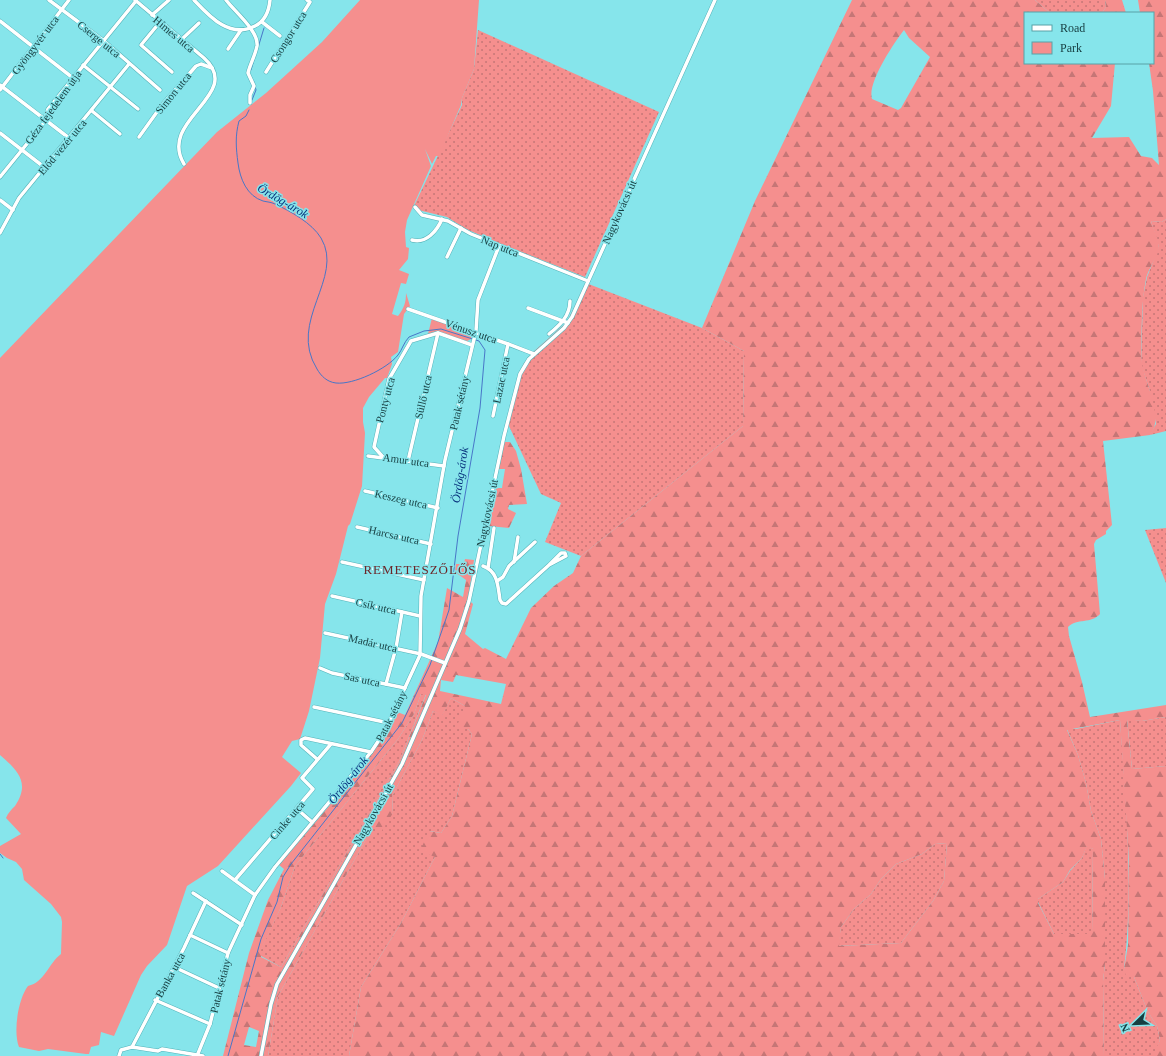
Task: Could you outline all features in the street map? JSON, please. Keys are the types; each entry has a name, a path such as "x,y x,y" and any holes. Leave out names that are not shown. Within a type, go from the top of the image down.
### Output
{"street":[{"name":"Cserge utca","path":"49,0 104,41 160,90"},
{"name":"Gyöngyvér utca","path":"1,88 69,0"},
{"name":"Hímes utca","path":"135,0 204,58 213,68"},
{"name":"Géza fejedelem útja","path":"0,177 45,120 48,109 104,41 135,0"},
{"path":"152,15 169,0"},
{"path":"194,0 217,22 231,29 241,30 251,28 262,22 266,16 270,0"},
{"path":"226,0 251,28 257,41 248,73 253,85 250,95 250,103"},
{"name":"Nagykovácsi út","path":"261,1056 271,1004 277,984 402,764 460,630 469,601 506,429 520,374 525,364 534,354 568,323 715,0"},
{"name":"Csongor utca","path":"266,72 309,1"},
{"path":"0,21 73,78"},
{"path":"160,22 142,45 172,72"},
{"path":"262,22 280,36"},
{"path":"181,40 199,23"},
{"path":"228,49 241,30"},
{"name":"Előd vezér utca","path":"0,233 19,198 92,111 129,64"},
{"name":"Simon utca","path":"139,137 162,105 196,66 202,64 213,68"},
{"path":"83,65 138,109"},
{"path":"184,164 178,155 180,138 186,123 212,93 215,81 213,68"},
{"path":"1,88 69,138"},
{"path":"92,111 120,134"},
{"path":"0,133 44,168"},
{"path":"0,168 4,171"},
{"path":"0,200 13,210"},
{"name":"Nap utca","path":"416,207 421,214 442,219 499,246 588,281"},
{"path":"412,240 419,242 423,241 437,230 442,219"},
{"path":"447,257 461,228"},
{"name":"Patak sétány","path":"198,1055 210,1024 228,953 255,895 312,822 371,752 389,723 421,654 420,599 438,508 444,466 475,334 478,300 499,246"},
{"path":"549,334 563,321 569,308 570,301"},
{"path":"528,308 568,323"},
{"name":"Vénusz utca","path":"408,309 534,354"},
{"path":"438,333 472,345"},
{"name":"Ponty utca","path":"383,457 374,447 388,381 410,343 415,338 438,333"},
{"name":"Süllő utca","path":"408,461 438,333"},
{"name":"Lazac utca","path":"493,416 508,344"},
{"name":"Amur utca","path":"368,456 444,466"},
{"name":"Keszeg utca","path":"365,491 438,508"},
{"name":"Harcsa utca","path":"357,527 431,544"},
{"path":"488,568 494,528"},
{"path":"514,562 518,537"},
{"path":"497,581 503,577 509,566 535,542"},
{"path":"342,562 424,580"},
{"path":"483,566 493,572 497,581 500,600 502,603 506,604 549,565"},
{"name":"Csík utca","path":"332,596 420,616"},
{"path":"386,684 396,648 402,612"},
{"name":"Madár utca","path":"325,633 421,654 446,663"},
{"name":"Sas utca","path":"320,668 332,673 405,688"},
{"path":"314,706 389,723"},
{"path":"317,759 300,743 301,740 305,738 371,752"},
{"name":"Cinke utca","path":"234,880 313,789 302,778 331,744"},
{"path":"297,809 312,822"},
{"path":"222,871 255,895"},
{"path":"193,894 242,925"},
{"name":"Banka utca","path":"132,1048 206,901"},
{"path":"190,935 228,953"},
{"path":"174,967 219,988"},
{"path":"156,1000 210,1024"},
{"path":"119,1056 123,1049 132,1048 158,1051 162,1049 203,1056"},
{"path":"157,1056 158,1051"}],"green space":[{"path":"360,0 479,0 474,69 462,98 461,105 439,156 436,156 432,164 425,149 431,166 407,220 405,232 406,247 409,248 408,259 399,270 409,274 406,284 401,283 392,314 398,316 400,313 405,303 406,293 410,306 404,314 398,352 391,357 392,364 387,378 385,378 369,397 363,408 365,433 362,486 350,524 348,526 336,574 325,604 320,658 309,711 300,739 292,741 282,757 301,773 218,866 187,886 167,945 147,966 141,975 114,1036 101,1032 99,1045 91,1047 89,1054 48,1049 39,1051 19,1047 16,1033 19,1007 24,992 28,986 34,984 42,977 61,954 62,922 61,917 51,904 24,880 22,869 16,862 0,853 0,846 21,834 6,818 20,798 22,783 16,771 0,755 0,358 217,132 266,93 322,42"},
{"path":"852,0 1035,0 1049,12 1024,12 1024,64 1115,64 1111,106 1092,138 1129,137 1141,156 1152,158 1159,165 1153,91 1149,64 1154,64 1154,12 1140,12 1138,0 1166,0 1166,219 1162,222 1151,221 1159,248 1146,279 1143,298 1141,355 1142,364 1154,407 1154,427 1150,435 1103,441 1112,525 1106,531 1106,534 1096,540 1094,544 1100,614 1092,619 1072,624 1068,627 1090,717 1166,705 1166,717 1142,721 1127,720 1132,769 1166,766 1166,1056 1156,1056 1155,1051 1160,1040 1157,1026 1148,1012 1134,977 1126,976 1124,969 1128,945 1129,860 1120,720 1067,730 1078,755 1086,783 1091,811 1101,839 1105,879 1105,964 1103,981 1104,1056 349,1056 361,987 401,923 435,857 420,851 429,831 441,833 452,816 472,734 468,729 457,726 465,706 451,698 442,716 433,711 422,740 392,796 393,813 381,832 373,827 278,996 268,1056 223,1056 249,953 268,900 284,869 279,865 335,799 388,729 395,711 405,715 438,642 447,588 463,597 466,580 455,572 456,564 464,564 465,559 474,560 468,599 473,604 465,634 483,649 485,648 506,659 531,608 554,586 573,573 581,556 743,426 744,351 702,328 755,201","holes":["904,30 909,38 930,57 901,108 898,110 872,99 872,92 873,83 882,63","456,675 506,684 501,704 440,691 441,680 453,682","421,694 426,695 399,762 281,967 261,957 261,950 281,907 295,866 398,739 414,714","947,843 944,881 933,901 901,943 839,946 841,927 854,909 871,894 881,879 896,864 922,854 935,844","1087,846 1093,849 1092,934 1054,934 1038,903 1038,899 1063,882 1070,870 1082,858","249,1027 259,1031 256,1047 244,1045"]},
{"path":"1035,0 1105,0 1106,7 1103,12 1049,12"},
{"path":"1105,0 1122,0 1126,12 1103,12 1106,7"},
{"path":"478,30 659,112 585,277 466,229 447,217 418,210 414,206 462,105 462,98 474,69"},
{"path":"1166,219 1166,431 1150,435 1156,424 1149,388 1141,364 1143,297 1147,277 1159,247 1151,221 1162,222"},
{"path":"586,283 702,328 744,351 743,426 581,556 545,542 561,503 541,494 507,422 519,373 524,363 532,353 567,322"},
{"path":"432,318 472,333 471,339 467,341 437,331 428,334"},
{"path":"504,442 510,442 516,451 521,469 527,504 509,505 508,509 516,513 509,528 489,526 496,488 502,488 505,469 499,469"},
{"path":"1166,528 1166,583 1145,530"},
{"path":"421,694 426,694 399,762 281,967 261,956 261,949 281,907 295,866 398,739 414,714"},
{"path":"451,698 465,706 468,729 472,734 452,816 441,833 430,831 435,857 401,923 361,987 349,1056 268,1056 278,996 373,827 393,813 392,796 422,740 433,711 442,715"},
{"path":"1166,717 1166,766 1132,769 1127,719 1142,721"},
{"path":"1120,720 1127,814 1129,876 1127,938 1124,969 1134,977 1148,1012 1157,1026 1160,1040 1156,1051 1156,1056 1104,1056 1103,981 1105,964 1105,879 1101,839 1091,811 1086,783 1078,755 1067,729 1076,729"},
{"path":"947,843 944,881 933,901 901,943 838,946 841,927 854,909 871,894 881,879 896,864 922,854 935,844"},
{"path":"1087,845 1093,849 1092,934 1054,934 1038,902 1038,899 1063,882 1070,871 1082,858"}],"waterway":[{"name":"Ördög-árok","path":"257,51 264,28"},
{"name":"Ördög-árok","path":"251,70 254,60"},
{"name":"Ördög-árok","path":"252,100 256,90 254,82"},
{"name":"Ördög-árok","path":"228,1056 261,939 277,902 283,877 291,864 402,723 430,665 449,610 458,536 480,408 485,350 479,341 441,329 424,331 409,337 399,353 386,366 360,379 336,383 327,380 322,376 317,369 310,351 308,334 311,317 326,269 326,253 321,238 306,222 274,203 257,199 245,186 239,169 236,137 239,121 246,116 249,110"},
{"path":"0,854 3,858"}],"district":[{"name":"REMETESZŐLŐS","path":"420,569"}]}
